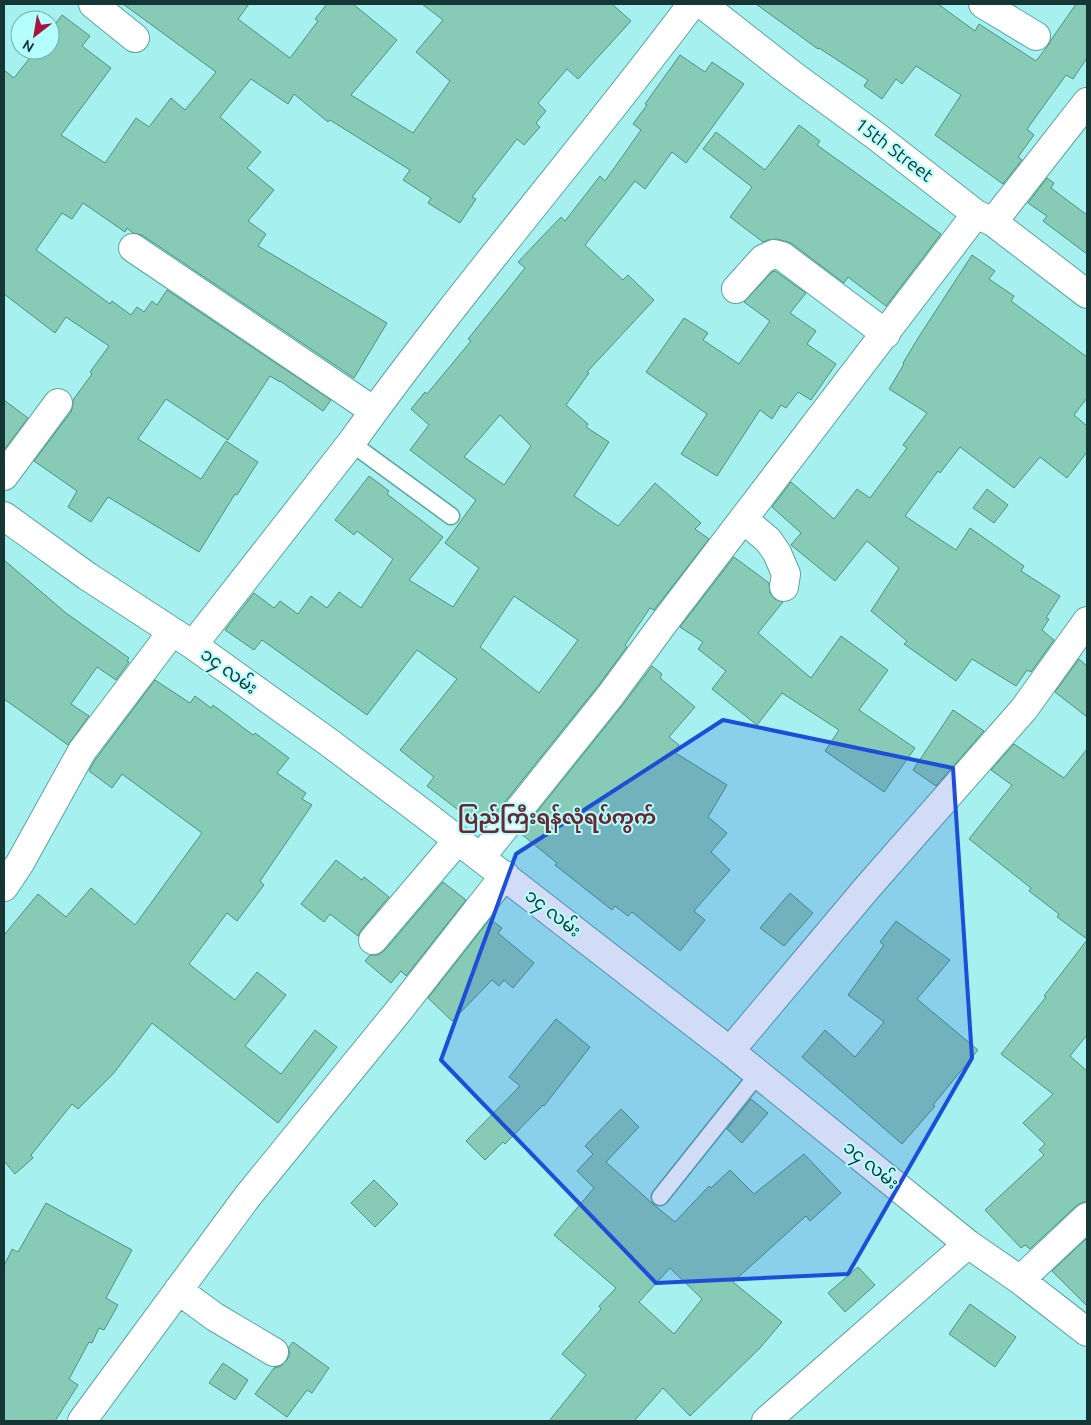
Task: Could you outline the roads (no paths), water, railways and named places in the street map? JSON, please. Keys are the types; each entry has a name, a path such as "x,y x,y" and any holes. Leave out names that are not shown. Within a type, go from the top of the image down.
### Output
{"street":[{"path":"93,4 135,38"},
{"path":"4,887 20,863 82,751 182,639 351,443 692,4"},
{"name":"15th Street","path":"702,4 794,76 1087,294"},
{"path":"983,4 1036,36"},
{"path":"481,857 610,696 743,519 886,334 1087,102"},
{"path":"132,248 374,411"},
{"path":"736,289 763,259 774,254 782,256 886,334"},
{"path":"4,476 58,403"},
{"name":"၁၄ လမ်း","path":"4,516 87,576 182,639 327,741 481,857 730,1051 968,1244 1020,1280 1087,1332"},
{"path":"743,519 768,540 777,552 786,574 784,587"},
{"path":"730,1051 867,888 1024,709 1087,622"},
{"path":"373,940 458,840"},
{"path":"82,1421 247,1197 505,876"},
{"path":"1020,1280 1087,1217"},
{"path":"766,1421 968,1244"},
{"path":"178,1290 215,1317 274,1352"}],"lane":[{"path":"351,443 450,516"},
{"path":"660,1197 758,1074"}],"district":[{"name":"ပြည်ကြီးရန်လုံရပ်ကွက်","path":"557,817"}]}
